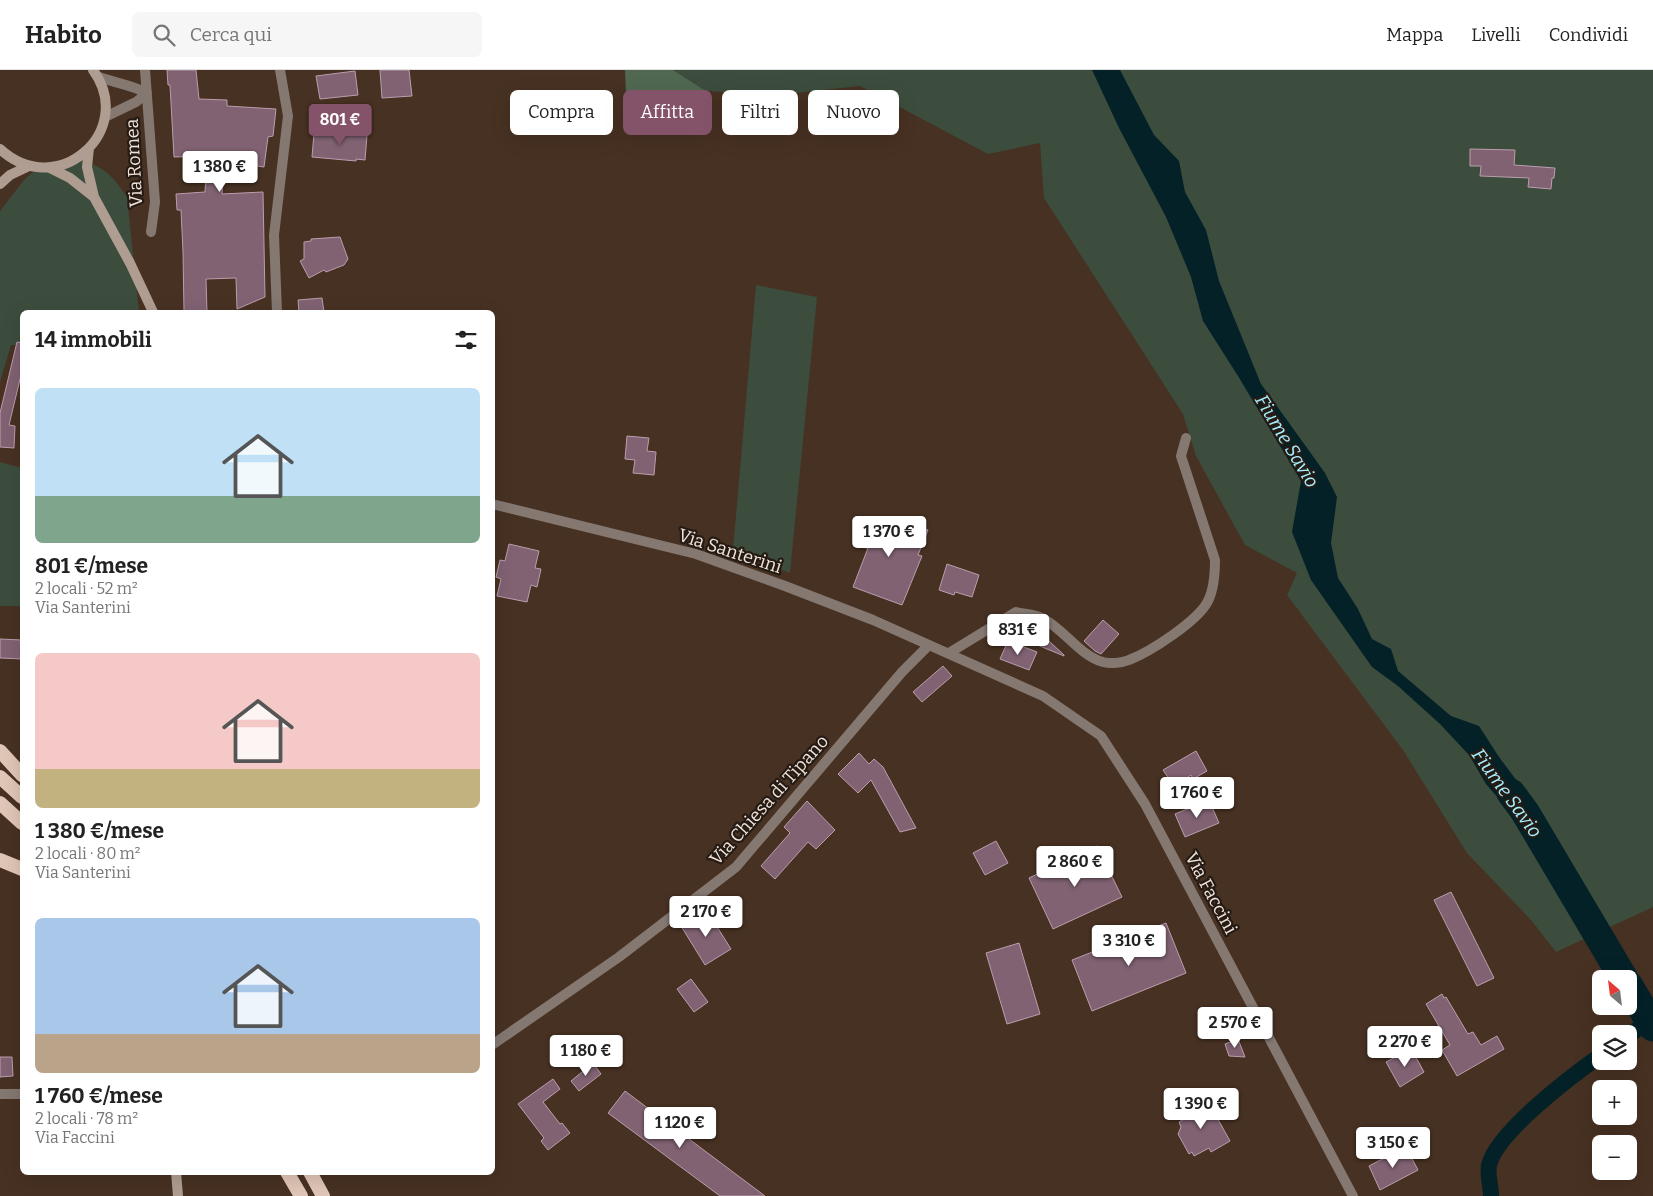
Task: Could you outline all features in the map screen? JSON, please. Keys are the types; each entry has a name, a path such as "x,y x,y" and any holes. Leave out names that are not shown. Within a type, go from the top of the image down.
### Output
{"highway":[{"path":"0,751 20,773"},
{"path":"0,777 20,795"},
{"path":"0,803 20,821"},
{"path":"0,860 20,868"},
{"path":"289,1175 301,1196"},
{"path":"312,1175 323,1196"}],"main road":[{"name":"Via Romea","path":"50,168 71,161 89,148 99,134 105,117 105,97 96,74"},
{"name":"Via Romea","path":"0,148 11,158 29,166 50,168 70,178 94,197"},
{"name":"Via Romea","path":"89,148 87,167 94,197 130,263 152,310"},
{"path":"0,184 10,175 29,166"},
{"path":"176,1175 178,1196"}],"street":[{"name":"Via Romea","path":"145,70 155,202 151,232"},
{"path":"277,310 274,235 288,116 280,70"},
{"name":"Via Romea","path":"96,74 114,83 135,87 147,93"},
{"name":"Via Romea","path":"105,117 136,102 147,93"},
{"path":"949,653 1016,612 1040,616 1056,627 1086,654 1103,662 1121,662 1130,660 1162,642 1193,619 1208,603 1215,575 1215,560 1181,456 1186,438"},
{"name":"Via Santerini","path":"495,505 696,554 873,620 949,653"},
{"name":"Via Chiesa di Tipano","path":"495,1043 619,957 736,867 902,672 929,645"},
{"name":"Via Faccini","path":"949,653 1043,696 1101,736 1145,804 1353,1196"},
{"path":"0,1094 20,1094"}],"green space":[{"path":"625,70 673,70 704,90 626,90"},
{"path":"673,70 1653,70 1653,907 1556,952 1531,920 1467,853 1403,750 1287,595 1297,573 1245,545 1196,456 1183,414 1044,198 1040,143 988,154 899,107 899,90 868,90 860,86 808,90 808,92 798,93 798,90 722,90 722,92 704,90"},
{"path":"71,158 90,163 110,175 127,197 139,310 20,310 20,345 11,345 0,382 0,211 24,180 42,164"},
{"path":"756,285 817,297 790,573 733,550"},
{"path":"0,462 20,467 20,606 0,606"}],"water":[{"path":"1092,70 1120,70 1154,135 1179,161 1185,192 1206,230 1219,281 1261,384 1325,473 1337,497 1331,543 1338,578 1358,609 1372,639 1391,649 1398,671 1451,716 1479,726 1499,757 1547,821 1519,830 1512,814 1486,784 1469,755 1440,724 1398,686 1372,667 1311,580 1292,532 1301,481 1203,321 1191,277 1166,217 1119,128"}],"building":[{"path":"167,70 196,70 199,99 227,100 227,106 276,109 273,136 268,137 264,167 224,161 222,194 263,192 265,297 237,309 236,278 206,279 207,310 184,310 181,210 177,210 176,194 205,192 207,156 174,157 170,85 168,85"},
{"path":"380,70 409,70 412,96 382,98"},
{"path":"355,71 358,95 320,99 316,76"},
{"path":"314,133 367,135 365,160 356,159 356,161 312,157"},
{"path":"1470,149 1515,150 1514,165 1555,168 1551,189 1528,187 1529,178 1480,176 1481,166 1470,166"},
{"path":"340,237 348,259 344,265 326,272 324,270 309,278 300,261 304,259 304,242 311,241 311,239"},
{"path":"322,298 324,310 299,310 298,300"},
{"path":"17,342 20,343 20,379 9,425 15,426 14,448 0,447 0,413"},
{"path":"627,436 649,438 647,451 656,452 654,475 633,473 635,460 625,459"},
{"path":"862,517 892,528 896,518 928,530 918,555 922,556 902,605 853,587 868,548 866,548 868,544 854,538"},
{"path":"509,544 539,551 535,568 541,569 537,587 531,585 527,602 497,596 501,579 496,577 500,560 505,561"},
{"path":"947,564 979,575 972,597 955,592 954,595 939,590"},
{"path":"1103,620 1119,634 1101,654 1084,641"},
{"path":"1036,629 1064,655 1064,656 1030,642"},
{"path":"0,639 20,640 20,659 0,658"},
{"path":"1008,641 1037,652 1029,670 1000,659"},
{"path":"943,666 952,676 922,702 913,692"},
{"path":"1196,751 1207,771 1193,779 1191,775 1174,786 1163,770"},
{"path":"859,753 869,764 874,759 883,767 916,828 900,832 871,780 858,793 838,774"},
{"path":"1209,800 1219,823 1185,837 1175,814"},
{"path":"807,801 835,830 816,849 808,842 775,879 761,866 790,833 784,827"},
{"path":"996,841 1008,863 985,875 973,853"},
{"path":"1097,846 1122,897 1053,929 1029,878"},
{"path":"1451,892 1494,978 1477,986 1434,900"},
{"path":"707,911 731,949 705,965 681,926"},
{"path":"1166,923 1186,973 1092,1011 1072,960"},
{"path":"1019,943 1040,1014 1007,1024 986,953"},
{"path":"691,979 708,1002 694,1012 677,989"},
{"path":"1442,994 1444,998 1446,997 1468,1034 1473,1032 1481,1045 1497,1036 1504,1049 1457,1076 1442,1050 1450,1045 1426,1004"},
{"path":"1238,1039 1245,1057 1229,1056 1225,1044"},
{"path":"1407,1051 1409,1054 1413,1052 1424,1072 1400,1087 1386,1062"},
{"path":"0,1057 12,1057 13,1076 0,1077"},
{"path":"593,1063 601,1074 579,1091 571,1081"},
{"path":"553,1079 560,1089 543,1102 560,1124 562,1123 570,1133 548,1150 541,1141 544,1138 518,1104"},
{"path":"625,1091 765,1196 720,1196 608,1113"},
{"path":"1196,1101 1200,1109 1207,1105 1213,1115 1215,1114 1230,1141 1211,1152 1209,1148 1194,1156 1192,1152 1189,1154 1178,1134 1181,1127 1179,1122 1183,1120 1178,1111"},
{"path":"1407,1149 1418,1170 1380,1190 1369,1166 1388,1156 1389,1159"}],"waterway":[{"name":"Fiume Savio","path":"1511,793 1525,812 1619,970"},
{"name":"Fiume Savio","path":"1638,1001 1653,1027"},
{"path":"1637,1030 1648,1022"},
{"path":"1491,1196 1489,1165 1495,1152 1506,1137 1555,1090 1592,1062"}]}
